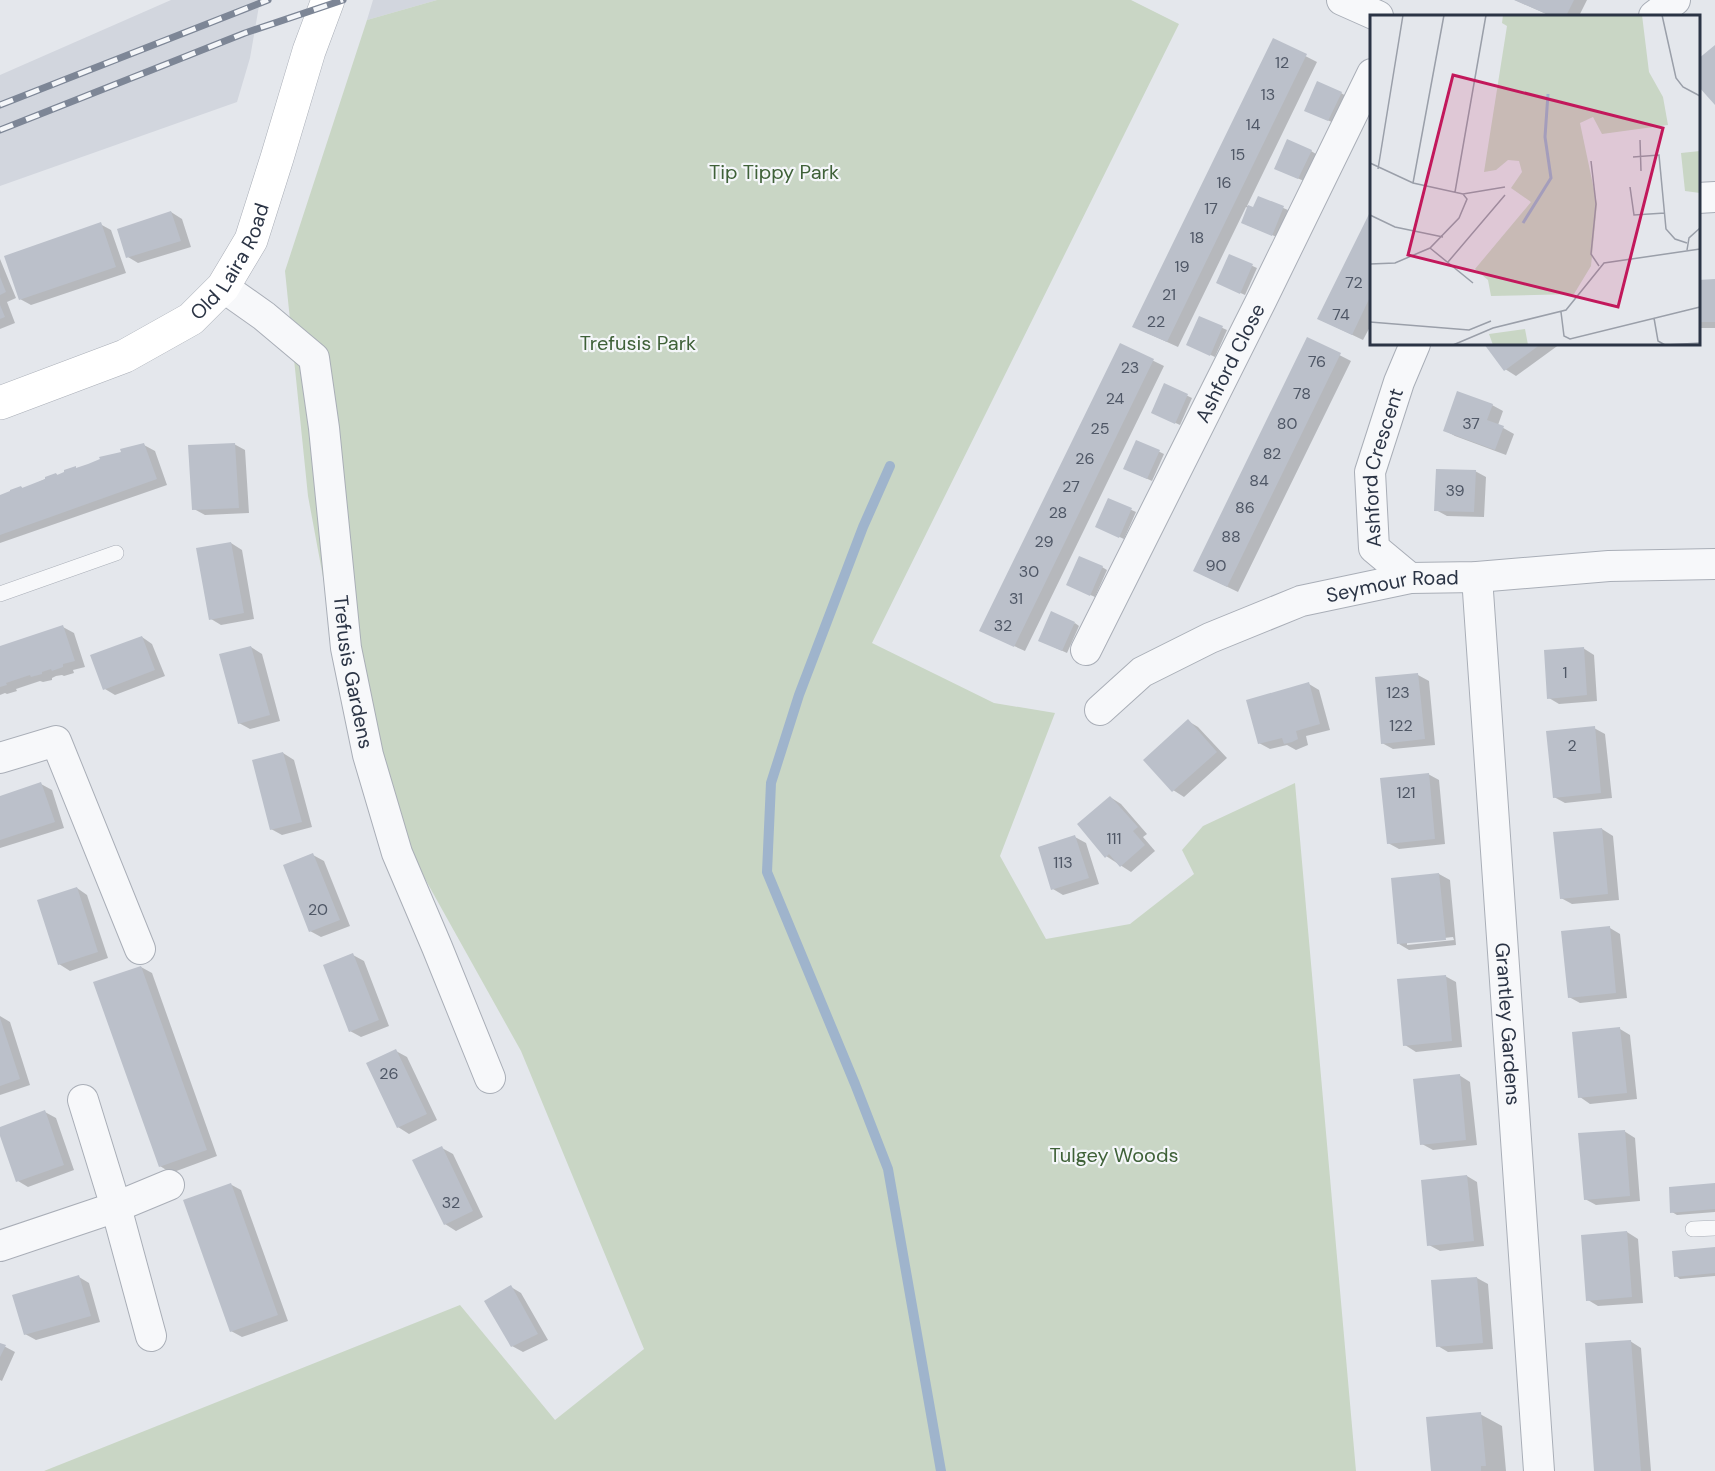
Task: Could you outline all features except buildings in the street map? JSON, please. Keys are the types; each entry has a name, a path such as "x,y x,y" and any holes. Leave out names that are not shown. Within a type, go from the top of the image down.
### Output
{"main road":[{"name":"Old Laira Road","path":"0,403 125,356 191,319 223,287 251,240 278,159 309,51 328,0"}],"street":[{"path":"1342,0 1376,15"},
{"name":"Ashford Close","path":"1086,650 1261,301 1370,76"},
{"path":"1700,198 1715,197"},
{"name":"Trefusis Gardens","path":"223,287 264,316 314,358 324,428 346,648 368,755 397,853 490,1078"},
{"name":"Ashford Crescent","path":"1410,578 1374,548 1370,472 1399,382 1415,345"},
{"name":"Seymour Road","path":"1100,710 1142,672 1209,638 1301,601 1410,578 1477,577 1609,566 1715,564"},
{"name":"Grantley Gardens","path":"1477,577 1539,1471"},
{"path":"0,758 56,741 140,948"},
{"path":"83,1100 116,1207 151,1336"},
{"path":"0,1246 116,1207 169,1185"}],"lane":[{"path":"0,594 116,553"},
{"path":"1694,1229 1715,1228"}],"shaded area":[{"path":"171,0 260,0 250,58 237,102 0,186 0,75"},
{"path":"373,0 437,0 367,20"}],"green space":[{"name":"Trefusis Park","path":"437,0 1131,0 1179,24 872,643 994,703 1055,713 1000,856 1046,939 1130,924 1194,874 1182,850 1203,826 1295,783 1356,1471 44,1471 460,1305 555,1420 644,1349 521,1051 356,755 308,496 285,271 367,20"}],"waterway":[{"path":"890,466 863,527 799,695 771,783 767,872 888,1169 941,1471"}],"railway":[{"path":"0,105 268,0"},
{"path":"0,130 245,33 343,0"}],"park label":[{"name":"Tip Tippy Park","path":"774,172"},
{"name":"Tulgey Woods","path":"1114,1155"}]}
